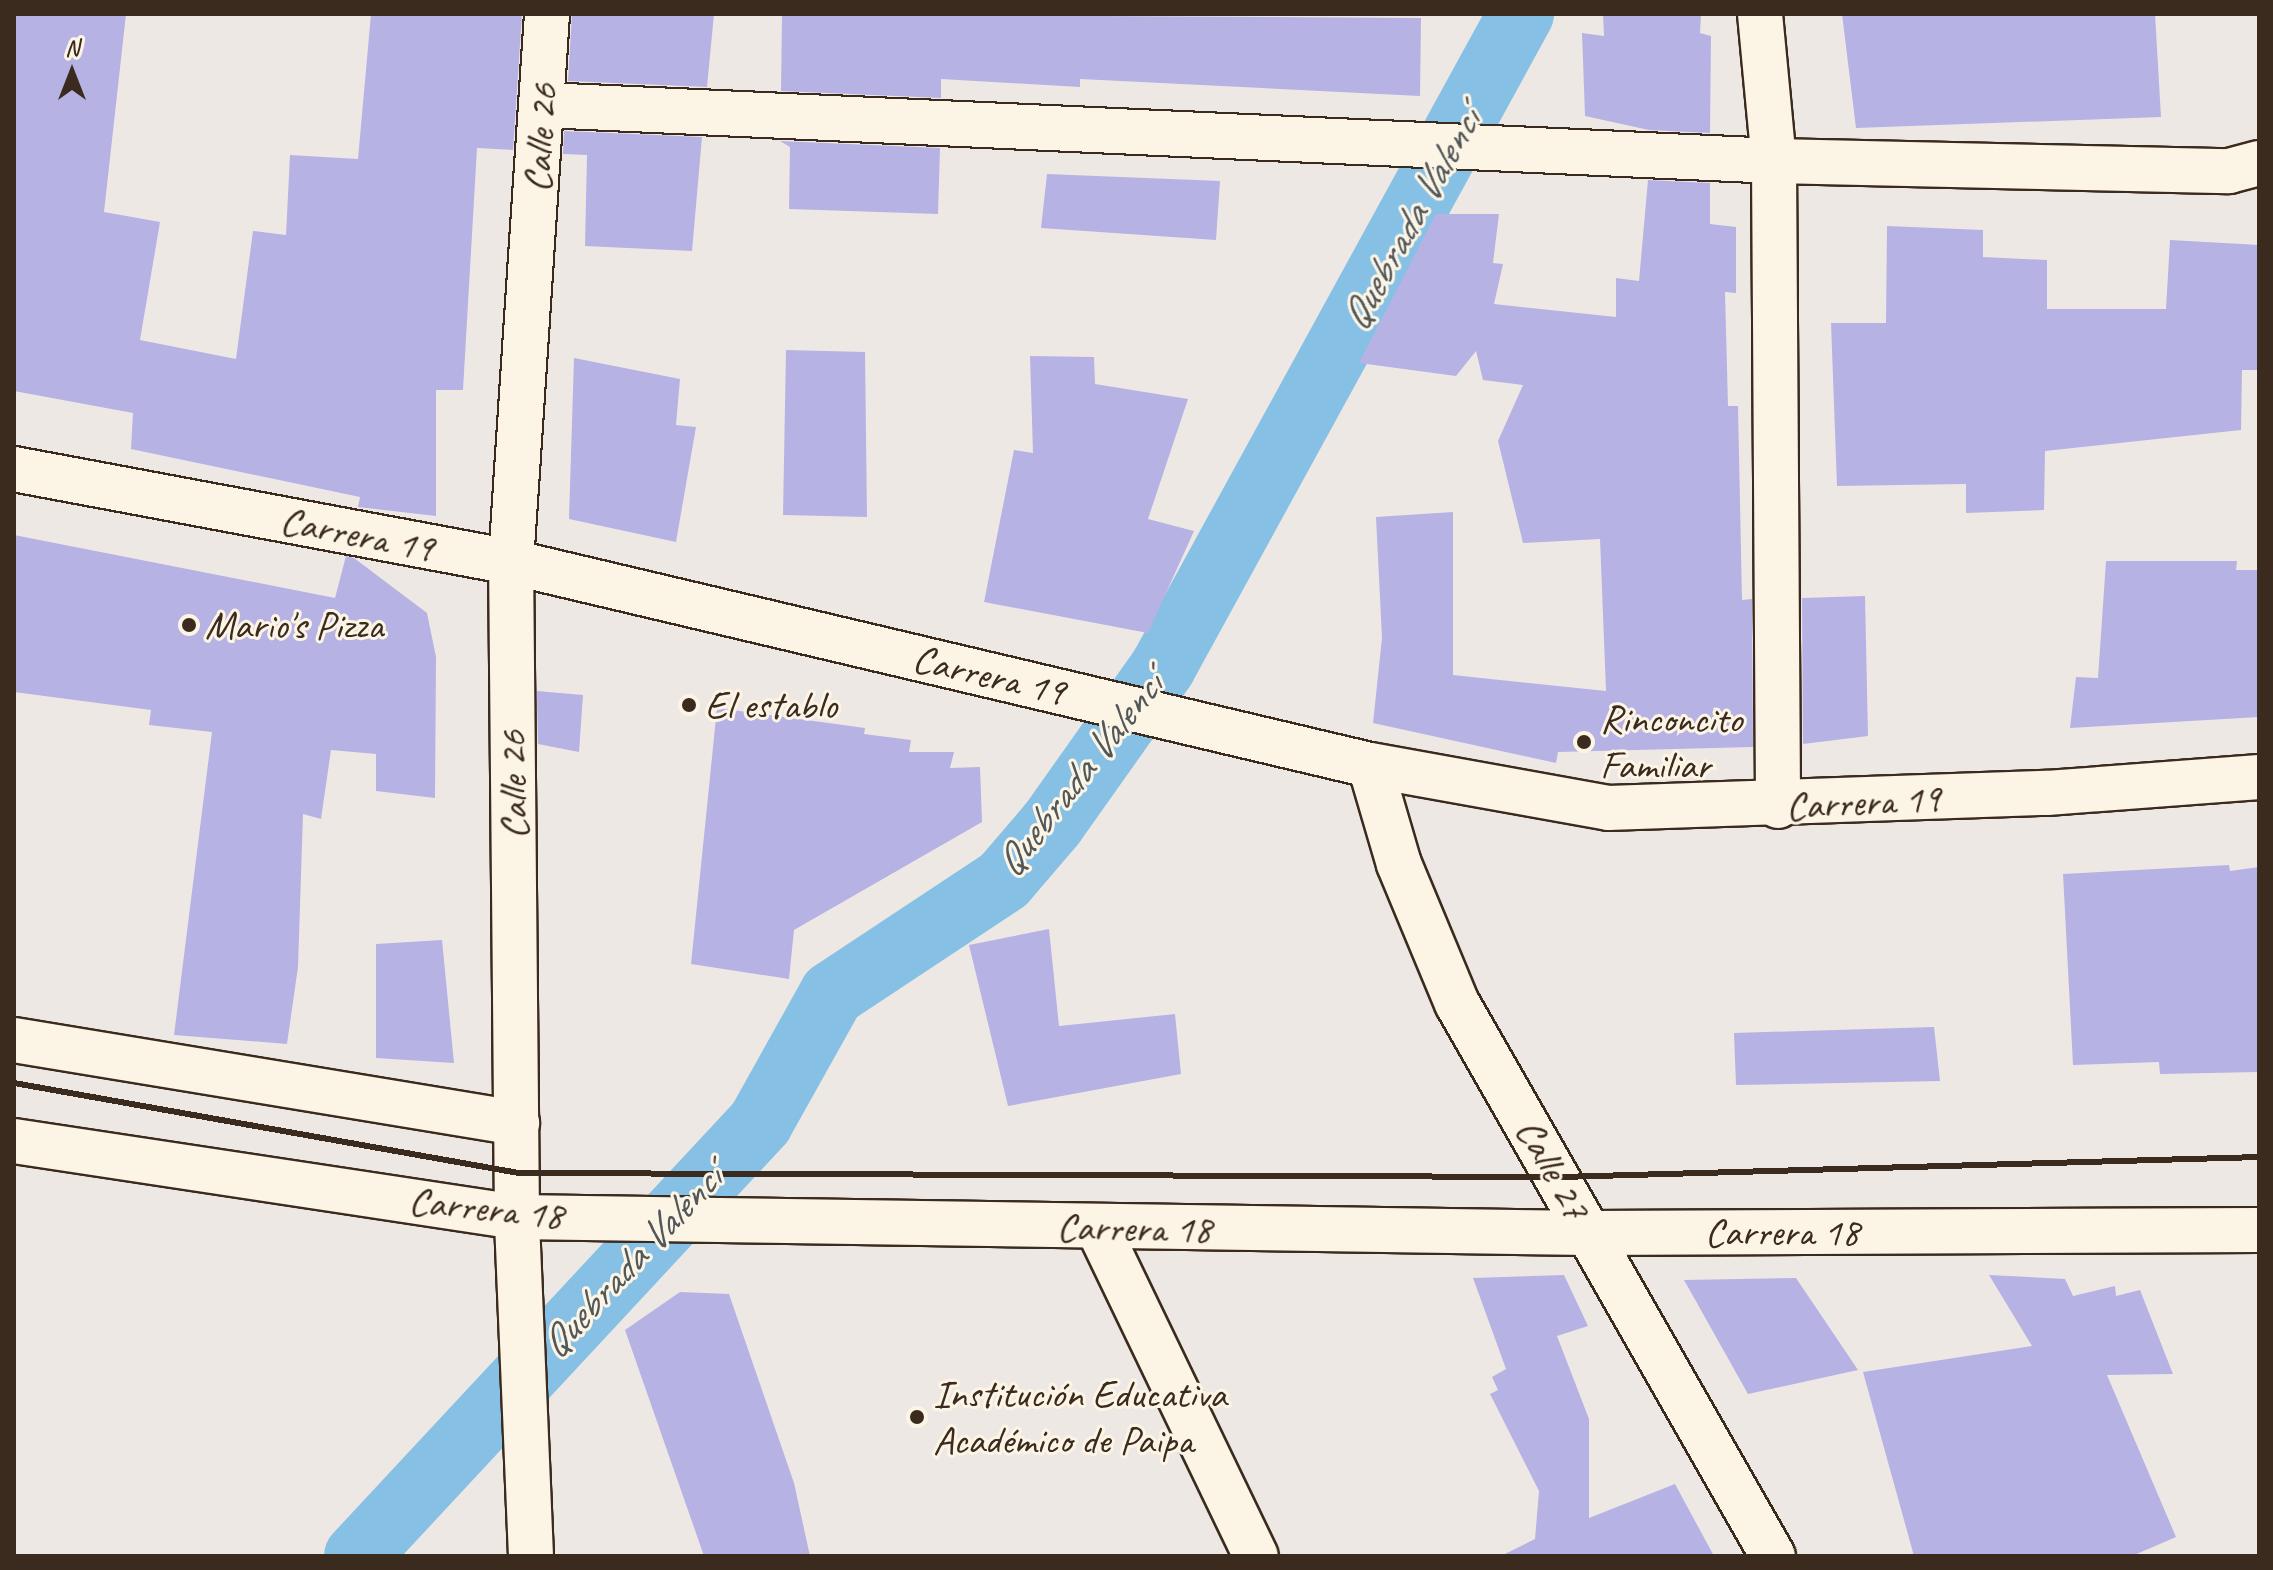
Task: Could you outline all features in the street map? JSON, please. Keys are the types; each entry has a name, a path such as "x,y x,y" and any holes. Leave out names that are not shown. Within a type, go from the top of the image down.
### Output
{"street":[{"name":"Calle 26","path":"531,1556 517,1217 511,562 547,14"},
{"path":"1760,14 1774,161 1778,806"},
{"path":"543,105 1415,141 1774,161 2229,171 2259,163"},
{"name":"Carrera 19","path":"14,469 511,562 1370,765 1608,808 1778,806 2259,777"},
{"name":"Calle 27","path":"1370,765 1399,864 1457,1003 1773,1556"},
{"path":"14,1040 517,1123"},
{"name":"Carrera 18","path":"14,1141 517,1217 1589,1233 2259,1230"},
{"path":"1098,1228 1256,1556"}],"building":[{"path":"14,14 126,14 104,212 160,222 140,340 236,359 253,231 286,235 290,155 358,159 371,14 522,14 513,150 477,148 463,390 436,390 436,516 358,507 360,497 131,449 133,413 14,391"},
{"path":"572,14 714,14 707,87 568,81"},
{"path":"782,14 1421,18 1420,96 1080,79 1080,87 941,79 941,98 781,91"},
{"path":"1603,14 1701,14 1700,33 1711,36 1710,133 1649,130 1585,116 1582,33 1604,36"},
{"path":"1842,14 2155,14 2161,117 1856,128"},
{"path":"564,131 702,137 692,251 585,246 587,155 563,154"},
{"path":"780,141 940,148 938,214 789,209 790,147"},
{"path":"1047,174 1220,181 1216,240 1041,228"},
{"path":"1648,180 1710,183 1710,224 1736,227 1736,293 1725,292 1728,406 1738,406 1742,600 1752,599 1753,747 1558,752 1556,763 1373,723 1382,638 1376,517 1453,512 1453,675 1606,691 1600,539 1523,543 1498,441 1523,385 1483,380 1476,351 1456,376 1359,363 1436,214 1499,214 1493,263 1503,264 1494,304 1616,317 1616,278 1639,281"},
{"path":"1887,226 1983,230 1983,257 2047,260 2047,309 2166,309 2170,240 2259,245 2259,370 2242,370 2241,430 2045,451 2044,510 1966,513 1966,484 1837,486 1831,323 1886,323"},
{"path":"786,350 865,352 867,517 783,515"},
{"path":"1030,356 1094,357 1095,384 1188,399 1148,519 1194,531 1148,633 984,602 1014,450 1033,453"},
{"path":"574,358 680,379 676,425 696,427 676,542 569,519"},
{"path":"14,535 335,598 346,556 354,558 427,613 436,657 435,798 376,791 376,754 331,750 321,819 303,814 298,967 287,1044 174,1035 212,732 149,725 151,710 14,692"},
{"path":"2106,561 2237,561 2236,570 2259,570 2259,717 2070,728 2076,677 2098,678"},
{"path":"1865,596 1868,736 1803,744 1802,598"},
{"path":"537,691 583,695 579,752 538,744"},
{"path":"717,708 865,728 864,734 911,740 909,752 954,752 950,768 980,767 982,822 794,930 789,979 691,964"},
{"path":"2229,865 2230,871 2259,867 2259,1072 2160,1074 2159,1062 2073,1065 2063,874"},
{"path":"1049,929 1059,1026 1175,1014 1181,1074 1008,1106 969,945"},
{"path":"442,940 454,1063 376,1058 376,944"},
{"path":"1934,1027 1940,1081 1736,1085 1734,1033"},
{"path":"1564,1275 1588,1326 1557,1336 1589,1419 1589,1518 1675,1484 1714,1556 1501,1556 1535,1539 1539,1491 1490,1394 1498,1390 1492,1377 1506,1369 1473,1278"},
{"path":"1989,1275 2065,1279 2073,1296 2115,1286 2116,1296 2140,1290 2173,1374 2107,1375 2176,1537 2132,1556 1914,1556 1863,1372 2032,1346"},
{"path":"1796,1278 1858,1370 1748,1394 1684,1280"},
{"path":"680,1292 729,1294 794,1483 810,1556 704,1556 625,1330"}],"waterway":[{"name":"Quebrada Valencí","path":"357,1556 760,1123 832,994 1004,880 1052,824 1163,667 1521,14"}],"railway":[{"path":"14,1083 519,1173 1561,1177 2259,1157"}],"place":[{"name":"Mario's Pizza","path":"189,625"},
{"name":"El establo","path":"689,705"},
{"name":"Rinconcito Familiar","path":"1584,742"},
{"name":"Institución Educativa Académico de Paipa","path":"917,1417"}]}
